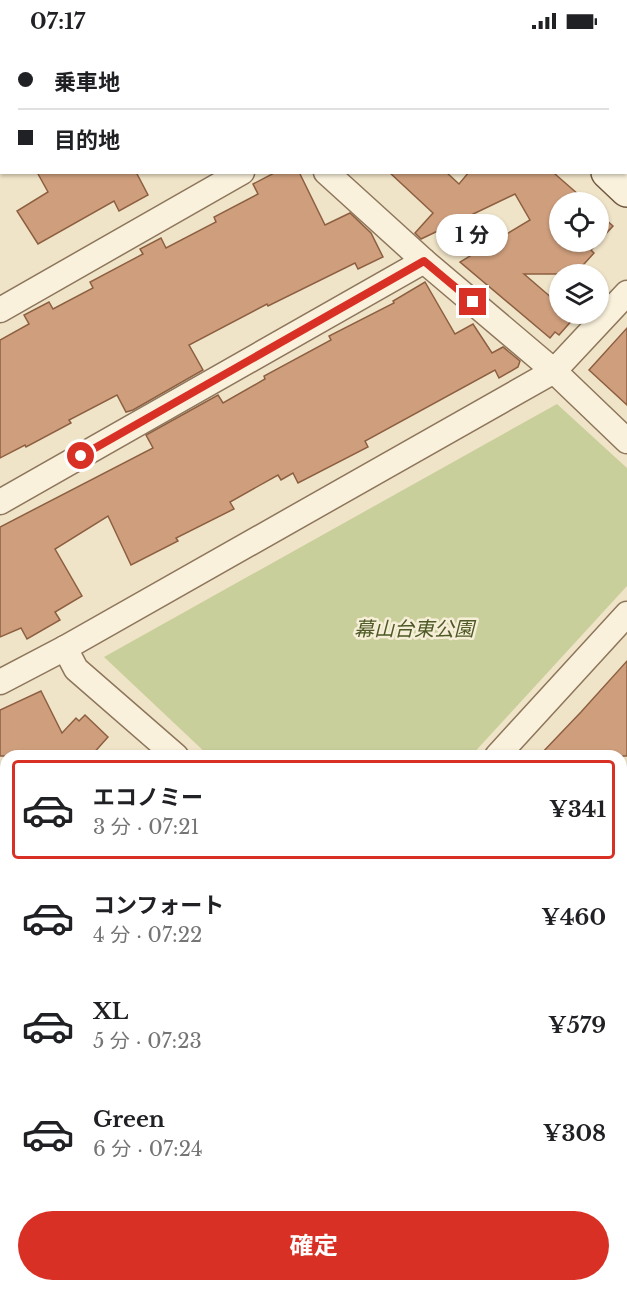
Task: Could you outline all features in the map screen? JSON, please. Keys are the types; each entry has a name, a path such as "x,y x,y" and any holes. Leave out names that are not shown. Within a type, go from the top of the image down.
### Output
{"street":[{"path":"0,310 238,174"},
{"path":"328,174 424,261 554,371 627,441"},
{"path":"610,174 627,190"},
{"path":"0,502 424,261"},
{"path":"0,682 65,648 554,371 627,293"},
{"path":"502,750 627,614"},
{"path":"65,648 76,669 169,750"}],"green space":[{"name":"幕山台東公園","path":"557,404 627,468 627,586 477,750 203,750 104,657"}],"building":[{"path":"38,174 137,174 148,195 119,211 114,201 38,244 17,211 48,192"},
{"path":"272,174 300,174 325,225 350,213 371,233 383,257 358,269 355,263 268,306 267,304 189,345 203,370 133,410 126,412 117,395 69,420 71,423 0,458 0,340 29,324 24,315 49,302 53,309 93,288 90,282 143,254 140,249 161,238 166,248 216,222 214,217 258,194 253,184"},
{"path":"391,174 448,174 459,184 467,174 555,174 576,192 549,192 549,252 594,253 584,264 549,264 549,274 524,274 549,296 549,324 569,324 559,335 555,332 550,338 460,262 530,220 515,194 421,239 415,233 433,213"},
{"path":"425,282 455,334 473,324 492,353 503,347 520,361 518,367 499,378 495,370 365,441 368,447 298,483 293,473 281,480 278,475 230,502 234,509 176,538 178,541 131,565 108,516 55,549 82,596 55,612 60,620 27,639 21,628 0,637 0,527 153,448 146,435 218,395 223,403 265,379 264,376 331,340 329,336 394,303 393,301"},
{"path":"627,328 627,405 589,370"},
{"path":"627,661 627,750 545,750"},
{"path":"41,691 62,733 76,718 79,721 85,715 108,737 96,750 0,750 0,710"}],"route":[{"path":"81,456 424,261 473,302"}]}
